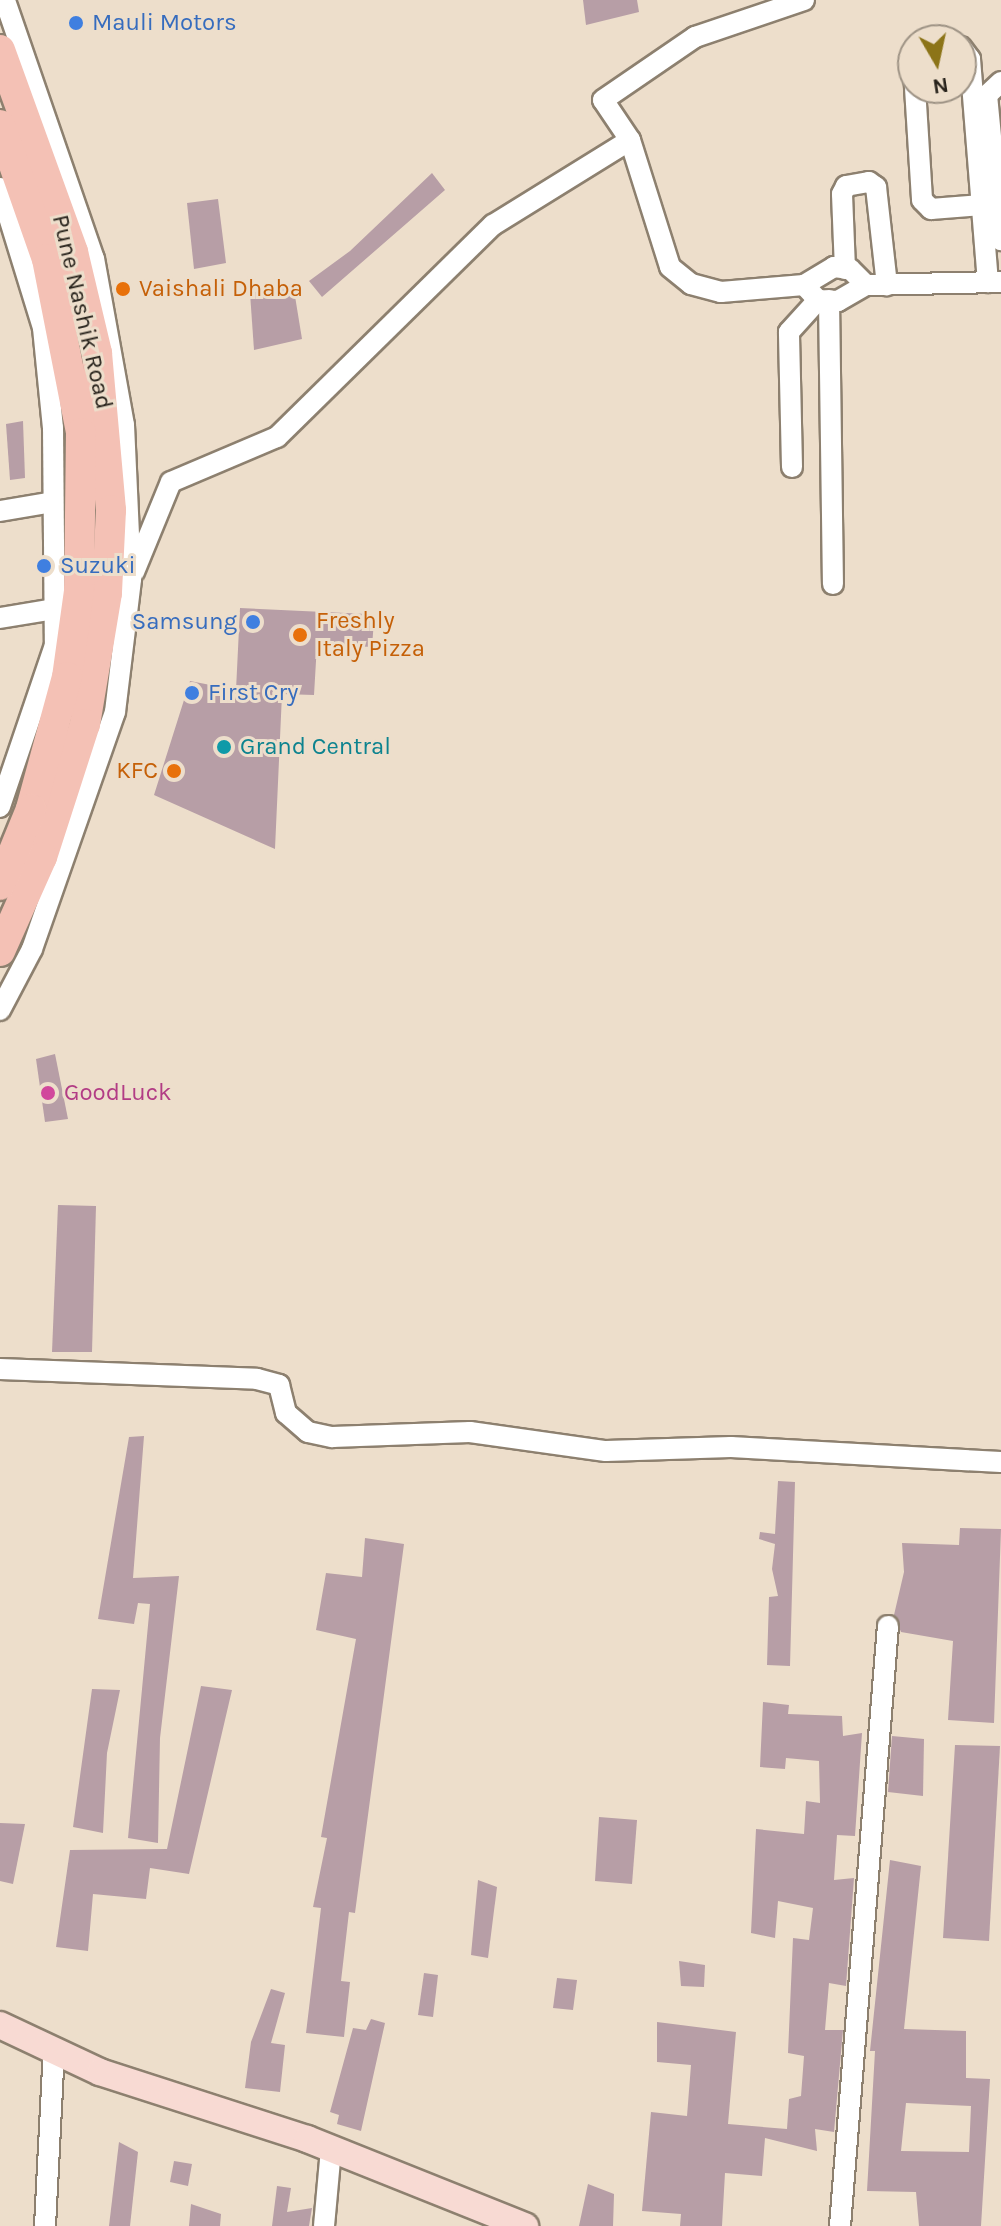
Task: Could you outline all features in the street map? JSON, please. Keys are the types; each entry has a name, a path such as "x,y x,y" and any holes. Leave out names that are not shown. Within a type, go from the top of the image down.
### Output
{"highway":[{"name":"Pune Nashik Road","path":"0,50 73,252 101,384 111,510 107,593 85,724 42,857 0,951"},
{"name":"Pune Nashik Road","path":"0,125 47,259 70,358 81,446 79,591 67,677 31,809 0,885"}],"main road":[{"path":"0,2025 100,2072 331,2149 525,2226"}],"street":[{"path":"0,1010 32,949 115,712 131,579 124,425 94,259 5,0"},
{"path":"804,0 695,37 603,100 630,140 670,267 691,284 721,292 817,295 866,285 994,282 982,205 974,104"},
{"path":"1000,231 987,95 1001,82"},
{"path":"916,104 922,200 931,209 982,205"},
{"path":"131,579 171,482 277,437 493,225 630,140"},
{"path":"845,269 842,194 846,186 869,182 876,187 887,285"},
{"path":"0,188 43,328 53,502 55,609 55,645 0,807"},
{"path":"833,584 818,273 845,269 866,285"},
{"path":"792,467 789,332 817,295"},
{"path":"0,511 53,502"},
{"path":"0,618 55,609"},
{"path":"0,1369 257,1379 279,1385 286,1413 308,1432 332,1437 470,1432 606,1451 731,1447 1001,1462"},
{"path":"840,2226 888,1626"},
{"path":"45,2226 54,2050"},
{"path":"324,2226 331,2149"}],"building":[{"path":"583,0 637,0 639,12 586,25"},
{"path":"432,173 445,190 322,297 309,281 350,251"},
{"path":"218,199 226,263 194,269 187,203"},
{"path":"293,284 302,339 254,350 250,293"},
{"path":"23,421 25,478 10,480 6,424"},
{"name":"Grand Central","path":"240,608 367,614 374,620 372,647 317,644 314,695 282,694 275,849 154,795 190,681 236,690"},
{"path":"55,1054 68,1119 45,1122 36,1059"},
{"path":"58,1205 96,1206 92,1352 52,1352"},
{"path":"144,1436 133,1578 179,1576 160,1738 158,1843 128,1838 150,1604 138,1603 134,1624 98,1619 129,1437"},
{"path":"778,1481 795,1482 790,1666 767,1665 769,1597 778,1596 772,1569 775,1544 759,1539 760,1532 775,1534"},
{"path":"960,1528 1001,1529 994,1723 948,1720 953,1641 901,1632 894,1615 904,1572 902,1543 959,1545"},
{"path":"365,1538 404,1544 355,1913 349,1912 341,1981 350,1982 344,2037 306,2033 321,1908 313,1907 327,1838 321,1837 356,1639 316,1630 326,1573 362,1577"},
{"path":"201,1686 232,1690 189,1874 150,1868 146,1899 93,1894 88,1951 56,1947 70,1850 167,1849"},
{"path":"92,1689 120,1690 107,1753 103,1833 73,1827"},
{"path":"763,1702 789,1705 788,1714 842,1716 843,1736 862,1733 855,1836 837,1835 834,1880 854,1878 846,1986 829,1983 825,2030 843,2030 834,2132 815,2129 817,2151 765,2138 762,2176 725,2173 722,2226 680,2226 681,2214 642,2211 651,2112 687,2116 691,2065 657,2062 657,2022 736,2032 728,2124 787,2129 789,2099 801,2096 804,2056 788,2053 793,1938 809,1940 813,1908 778,1901 775,1938 751,1933 756,1829 804,1834 806,1801 820,1803 819,1761 786,1758 785,1769 760,1767"},
{"path":"892,1736 924,1739 923,1796 888,1792"},
{"path":"955,1745 1000,1746 989,1941 943,1938"},
{"path":"599,1817 637,1820 632,1884 595,1881"},
{"path":"0,1823 25,1824 13,1884 0,1881"},
{"path":"890,1860 921,1866 904,2029 966,2031 966,2078 990,2079 981,2226 919,2226 916,2192 867,2191 875,2051 870,2051","holes":["906,2103 971,2106 969,2152 901,2151"]},
{"path":"478,1880 497,1887 488,1958 471,1955"},
{"path":"679,1961 705,1965 704,1987 681,1986"},
{"path":"424,1973 438,1975 433,2017 418,2015"},
{"path":"557,1978 577,1980 573,2010 553,2008"},
{"path":"271,1989 285,1993 271,2043 285,2045 280,2092 245,2088 251,2042"},
{"path":"371,2019 385,2023 361,2131 337,2124 339,2115 330,2112 353,2028 366,2030"},
{"path":"119,2142 138,2152 130,2226 109,2226"},
{"path":"174,2161 192,2164 188,2186 170,2182"},
{"path":"588,2184 614,2194 613,2226 579,2226"},
{"path":"277,2186 291,2188 287,2212 312,2208 309,2226 272,2226"},
{"path":"191,2204 221,2214 220,2226 189,2226"}],"place":[{"name":"Mauli Motors","path":"76,23"},
{"name":"Vaishali Dhaba","path":"123,289"},
{"name":"Suzuki","path":"44,566"},
{"name":"Samsung","path":"253,622"},
{"name":"Freshly Italy Pizza","path":"300,635"},
{"name":"First Cry","path":"192,693"},
{"name":"Grand Central","path":"224,747"},
{"name":"KFC","path":"174,771"},
{"name":"GoodLuck","path":"48,1093"}]}
